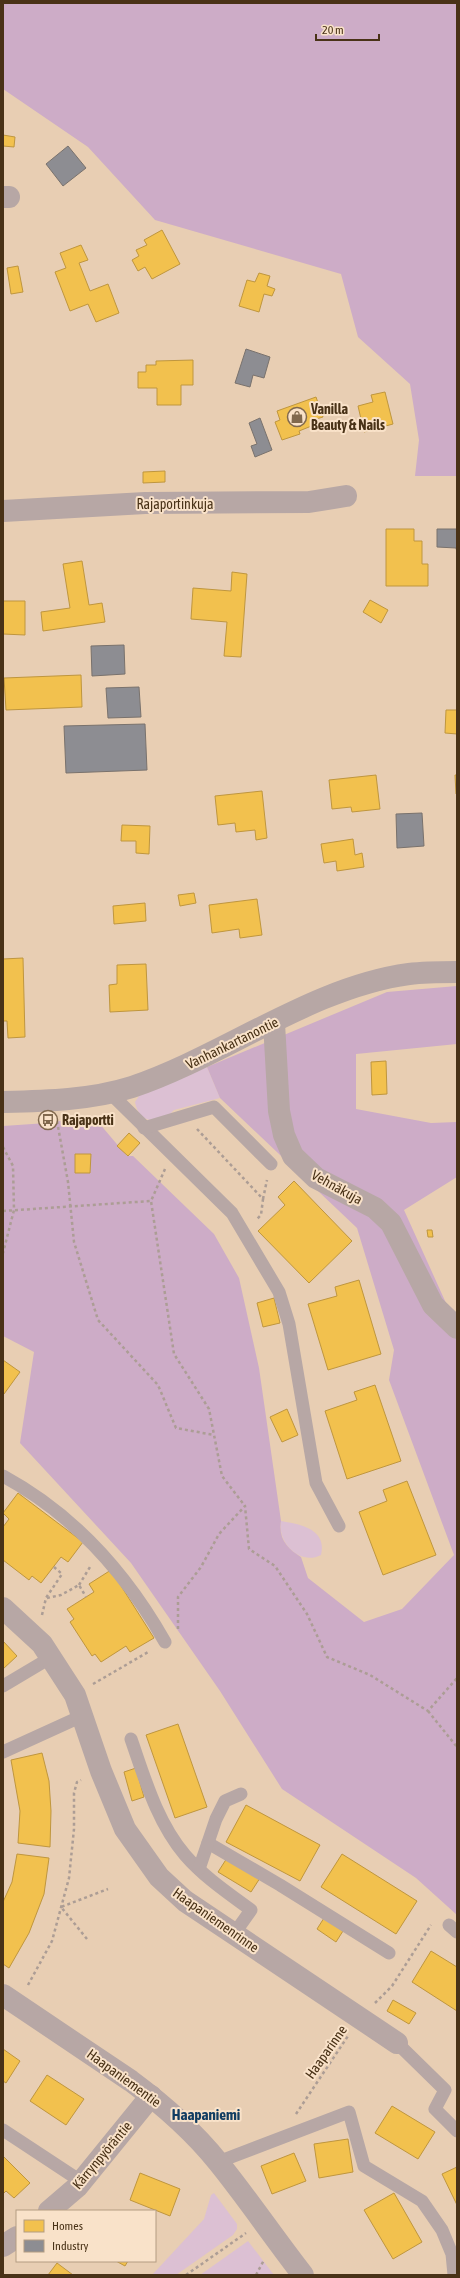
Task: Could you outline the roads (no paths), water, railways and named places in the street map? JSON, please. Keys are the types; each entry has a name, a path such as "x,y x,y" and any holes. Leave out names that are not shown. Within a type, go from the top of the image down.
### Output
{"street":[{"name":"Rajaportinkuja","path":"3,511 145,503 309,502 346,496"},
{"name":"Vanhankartanontie","path":"3,1102 87,1097 131,1087 187,1066 317,1002 381,980 428,972 457,972"},
{"name":"Vehnäkuja","path":"274,1023 279,1110 284,1135 293,1156 316,1178 368,1204 391,1223 433,1305 457,1328"},
{"name":"Haapaniemenrinne","path":"3,1608 42,1644 75,1695 101,1770 125,1829 159,1877 185,1901 397,2043"},
{"name":"Haapaniementie","path":"8,1998 152,2096 218,2162 303,2275"},
{"name":"Kärrynpyöräntie","path":"50,2210 82,2182 152,2096"},
{"path":"3,2246 16,2238"}],"lane":[{"path":"109,1092 232,1213 281,1298 289,1324 316,1483 339,1526"},
{"path":"144,1128 214,1107 271,1164"},
{"path":"3,1476 52,1508 95,1545 112,1564 145,1607 165,1642"},
{"path":"3,1686 50,1658"},
{"path":"3,1752 82,1716"},
{"path":"131,1739 152,1800 166,1829 185,1855 199,1869 214,1883 251,1910 234,1934"},
{"path":"199,1869 216,1820 225,1801 241,1794"},
{"path":"208,1843 280,1884 389,1953"},
{"path":"397,2043 445,2090 435,2109 457,2131"},
{"path":"218,2162 349,2112 364,2166 422,2201 442,2230 452,2254 454,2275"},
{"path":"3,2130 82,2182"}],"place":[{"name":"Vanilla Beauty & Nails","path":"297,417"},
{"name":"Rajaportti","path":"48,1120"}],"district":[{"name":"Haapaniemi","path":"206,2115"}]}
